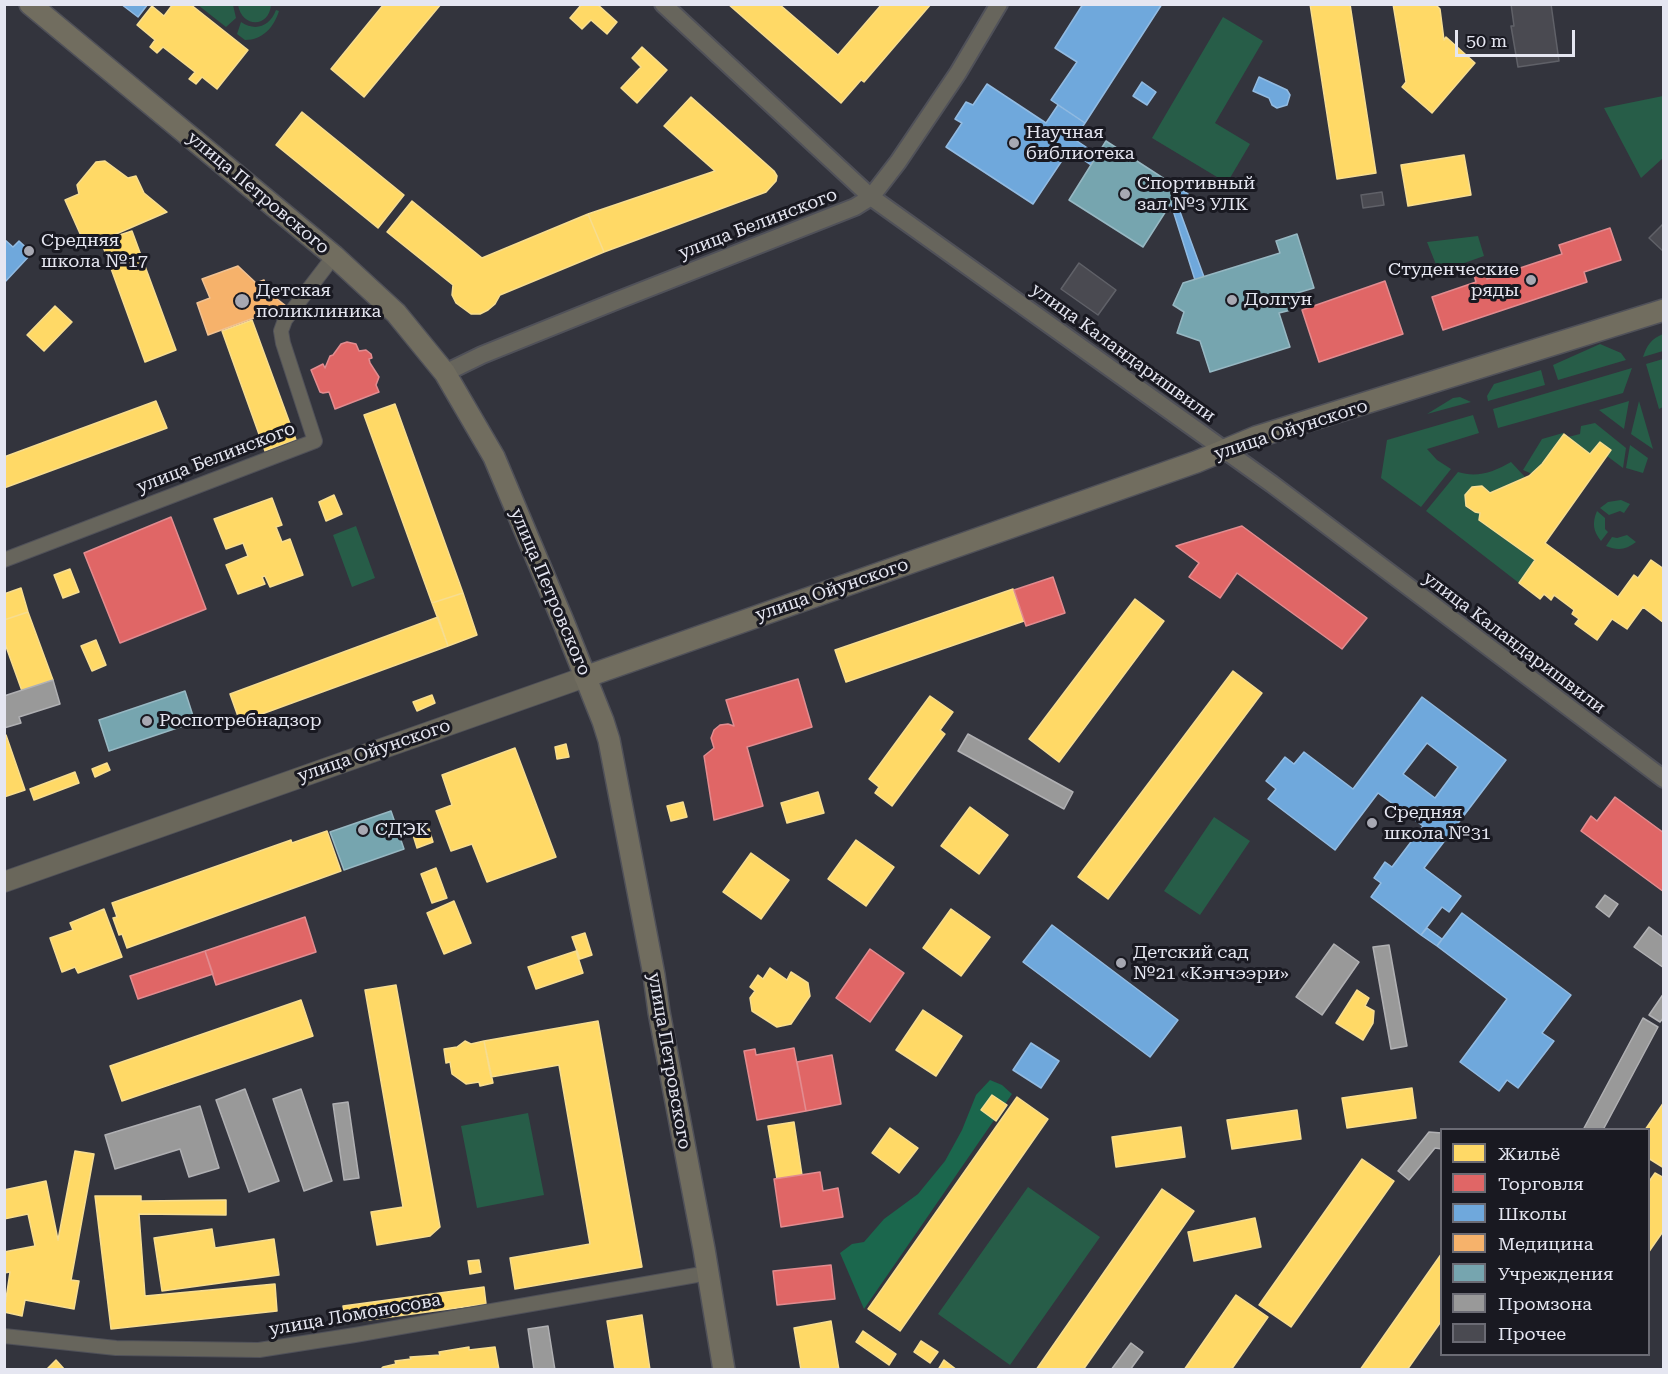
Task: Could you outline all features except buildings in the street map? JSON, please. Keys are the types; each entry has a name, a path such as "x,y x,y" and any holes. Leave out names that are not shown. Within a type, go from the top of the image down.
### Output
{"main road":[{"name":"улица Петровского","path":"30,4 334,256 396,313 445,373 494,457 609,740 654,975 724,1370"},
{"name":"улица Ойунского","path":"4,882 1225,450 1256,437 1664,310"}],"street":[{"name":"улица Каландаришвили","path":"663,4 871,197 1225,450 1664,779"},
{"name":"улица Белинского","path":"445,373 482,355 855,207 871,197 898,162 958,73 999,4"},
{"name":"улица Белинского","path":"4,560 315,441 281,331 285,320 334,256"},
{"name":"улица Ломоносова","path":"4,1336 116,1348 259,1350 708,1273"}],"green space":[{"path":"198,5 233,5 236,18 226,27"},
{"path":"238,5 271,5 266,18 255,22 240,13"},
{"path":"276,10 279,11 267,32 257,38 245,40 237,34 241,22 252,27 262,26 270,20"},
{"path":"1223,17 1263,41 1215,123 1250,144 1227,183 1152,138"},
{"path":"1663,96 1663,158 1641,178 1604,108"},
{"path":"1478,236 1484,256 1439,272 1427,242"},
{"path":"1663,334 1663,351 1643,357 1650,343"},
{"path":"1600,344 1621,353 1626,360 1558,380 1553,365"},
{"path":"1663,359 1663,407 1659,409 1646,364"},
{"path":"1632,368 1623,393 1498,428 1493,409"},
{"path":"1541,370 1545,385 1488,401 1487,396 1494,384"},
{"path":"1460,397 1471,402 1427,414 1453,398"},
{"path":"1629,401 1624,429 1599,410"},
{"path":"1639,401 1653,449 1631,434"},
{"path":"1473,415 1479,433 1427,449 1437,460 1451,469 1421,507 1381,478 1387,440"},
{"path":"1595,423 1626,448 1623,468 1607,456 1611,450 1600,442 1590,454 1539,477 1523,470 1542,439 1563,433 1568,437 1580,434 1581,426"},
{"path":"1630,445 1648,458 1643,473 1626,468"},
{"path":"1511,462 1525,477 1490,493 1482,486 1472,487 1467,492 1465,501 1470,510 1480,513 1479,520 1535,560 1519,583 1426,511 1458,472 1485,473"},
{"path":"1621,500 1630,504 1624,513 1620,511 1609,515 1600,508 1608,502"},
{"path":"1597,511 1605,518 1605,529 1608,532 1601,541 1594,527"},
{"path":"356,526 375,578 352,587 333,535"},
{"path":"1627,535 1636,542 1629,547 1614,549 1606,546 1612,537"},
{"path":"1214,817 1250,841 1200,915 1164,891"},
{"path":"990,1080 1002,1085 1012,1094 864,1309 840,1253 852,1244 864,1242 884,1219 918,1194 945,1161 962,1130 976,1095"},
{"path":"528,1113 544,1195 477,1208 461,1126"},
{"path":"1028,1187 1100,1237 1010,1365 938,1314"}],"place":[{"name":"Научная библиотека","path":"1014,143"},
{"name":"Спортивный зал №3 УЛК","path":"1125,194"},
{"name":"Средняя школа №17","path":"29,251"},
{"name":"Студенческие ряды","path":"1531,280"},
{"name":"Долгун","path":"1232,300"},
{"name":"Детская поликлиника","path":"242,301"},
{"name":"Роспотребнадзор","path":"147,721"},
{"name":"Средняя школа №31","path":"1372,823"},
{"name":"СДЭК","path":"363,830"},
{"name":"Детский сад №21 «Кэнчээри»","path":"1121,963"}]}
